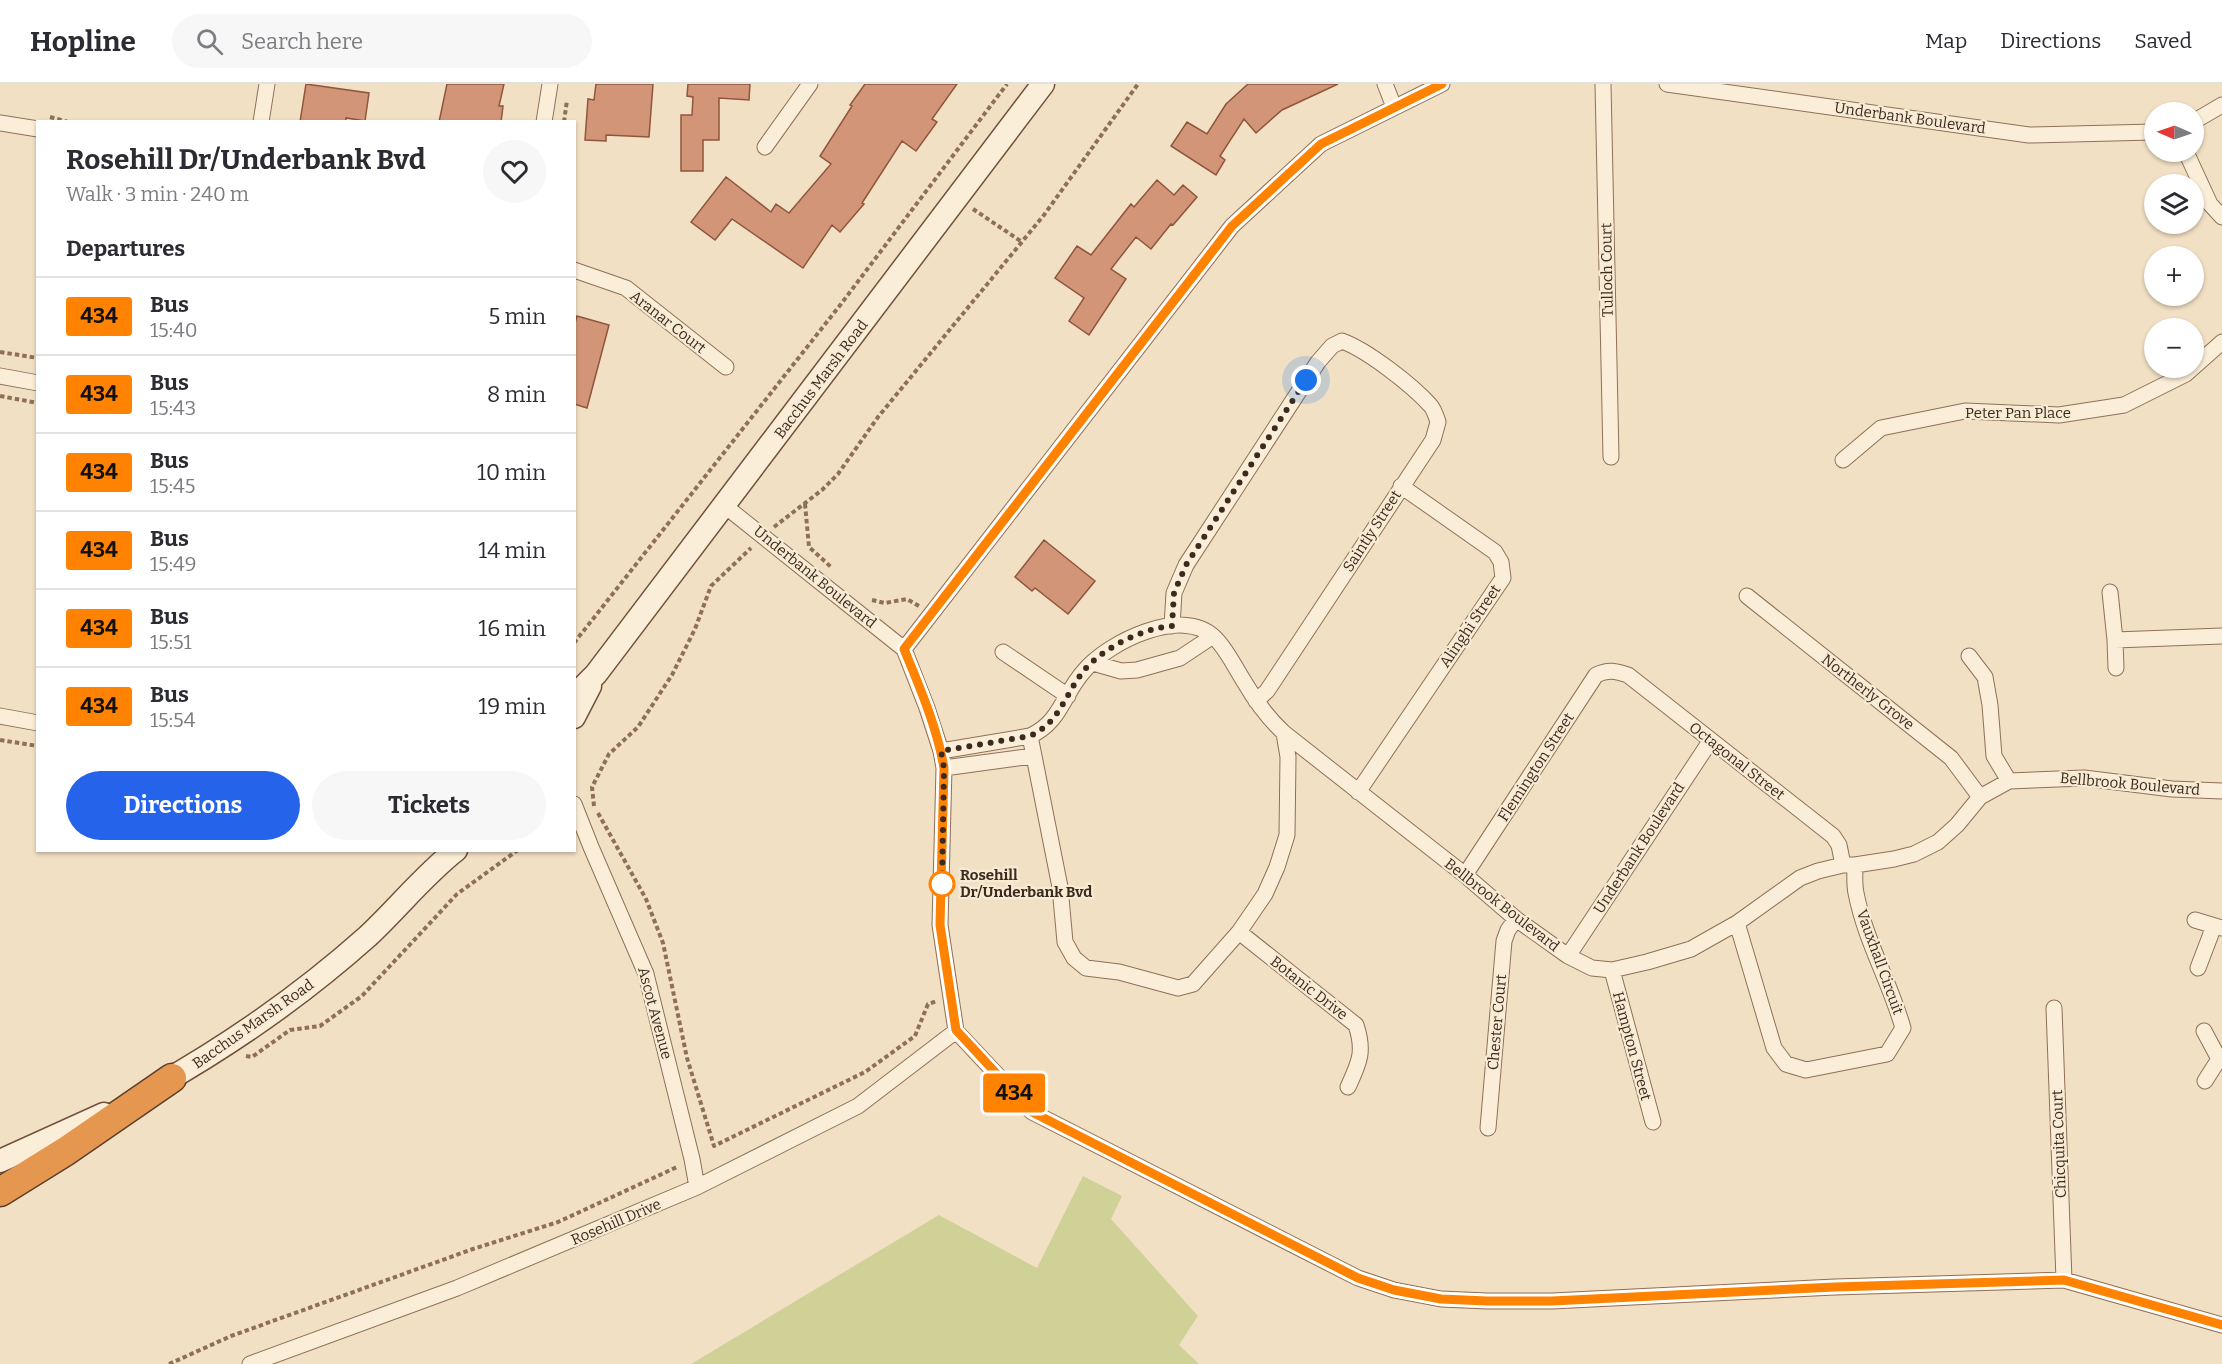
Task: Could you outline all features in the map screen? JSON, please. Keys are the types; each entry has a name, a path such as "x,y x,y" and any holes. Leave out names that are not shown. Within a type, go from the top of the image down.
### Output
{"highway":[{"path":"0,1192 66,1151 172,1078"}],"main road":[{"name":"Bacchus Marsh Road","path":"576,694 596,674 725,506 1043,84"},
{"name":"Bacchus Marsh Road","path":"576,713 596,674"},
{"name":"Bacchus Marsh Road","path":"0,1161 85,1123 215,1053 325,973 394,911 450,854"}],"street":[{"path":"261,120 267,84"},
{"path":"544,120 550,84"},
{"path":"765,147 810,84"},
{"path":"1386,84 1394,108"},
{"path":"904,649 1232,226 1321,144 1442,84"},
{"name":"Tulloch Court","path":"1603,84 1611,457"},
{"name":"Underbank Boulevard","path":"1667,84 2029,135 2144,132"},
{"path":"2204,116 2222,105"},
{"path":"0,123 36,129"},
{"path":"2191,162 2210,204 2222,217"},
{"name":"Aranar Court","path":"576,271 626,288 726,367"},
{"name":"Saintly Street","path":"1172,626 1174,593 1186,565 1318,362 1332,346 1342,341 1356,346 1431,406 1438,422 1433,440 1267,692 1256,701"},
{"name":"Peter Pan Place","path":"1843,460 1881,428 1965,411 2059,415 2124,405 2186,374 2222,342"},
{"path":"0,376 36,383"},
{"name":"Alinghi Street","path":"1358,792 1503,578 1502,562 1495,552 1401,486"},
{"name":"Underbank Boulevard","path":"725,506 904,649 927,708 944,768 940,925 956,1030"},
{"path":"2110,592 2116,668"},
{"name":"Northerly Grove","path":"1747,596 1951,758 1980,797"},
{"path":"941,751 1030,736 1043,730 1056,716 1084,671 1118,643 1161,627 1172,626 1192,625 1214,636"},
{"path":"1093,663 1121,671 1137,670 1180,658 1214,636"},
{"name":"Bellbrook Boulevard","path":"1214,636 1263,712 1284,734 1465,875 1516,918 1568,956 1592,968 1612,970 1647,963 1691,949 1737,923 1800,878 1818,871 1904,856 1938,842 1957,825 1980,797 2008,782 2084,778 2172,789 2222,791"},
{"path":"2115,640 2222,636"},
{"path":"1003,652 1068,696"},
{"path":"1969,656 1985,677 1994,756 2008,782"},
{"name":"Octagonal Street","path":"1615,670 1628,675 1833,836 1849,865"},
{"name":"Flemington Street","path":"1465,875 1596,675 1615,670"},
{"path":"0,716 36,723"},
{"path":"1030,736 1060,887 1065,942 1074,958 1086,968 1119,972 1179,988 1193,984 1239,932 1265,894 1277,867 1287,835 1288,757 1284,734"},
{"name":"Underbank Boulevard","path":"1568,956 1711,740"},
{"path":"944,768 1033,756"},
{"name":"Ascot Avenue","path":"576,809 646,974 697,1186"},
{"path":"576,832 591,847"},
{"name":"Vauxhall Circuit","path":"1737,923 1774,1048 1786,1064 1806,1070 1887,1054 1903,1028 1896,1003 1874,951 1849,865"},
{"name":"Chester Court","path":"1488,1128 1504,941 1516,918"},
{"path":"2195,920 2218,927 2198,968"},
{"name":"Botanic Drive","path":"1239,932 1356,1025 1361,1040 1360,1060 1348,1088"},
{"name":"Hampton Street","path":"1612,970 1653,1122"},
{"name":"Chicquita Court","path":"2054,1008 2064,1280"},
{"path":"956,1030 1032,1112 1358,1278 1394,1290 1441,1299 1552,1301 1835,1287 2064,1280 2222,1325"},
{"name":"Rosehill Drive","path":"250,1364 457,1288 697,1186 858,1106 956,1030"},
{"path":"2204,1031 2221,1060 2205,1081"}],"path":[{"path":"576,640 841,304 1007,84"},
{"path":"714,1146 687,1058 663,943 646,899 594,806 592,787 609,754 638,727 672,675 695,629 711,586 763,536 838,474 878,417 1044,215 1138,84"},
{"path":"564,120 568,93"},
{"path":"957,199 1022,242"},
{"path":"0,352 36,358"},
{"path":"0,396 36,404"},
{"path":"805,503 809,548 836,570"},
{"path":"863,593 872,601 885,603 907,599 931,614"},
{"path":"0,740 36,746"},
{"path":"215,1053 252,1057 290,1030 320,1026 362,996 457,894 515,852"},
{"path":"169,1364 231,1336 473,1249 558,1222 692,1159 865,1072 915,1036 928,1004 950,997"}],"green space":[{"path":"1083,1176 1122,1196 1111,1219 1198,1316 1179,1345 1199,1364 691,1364 939,1215 1037,1268"}],"building":[{"path":"306,84 369,93 365,120 346,118 346,120 300,120"},
{"path":"447,84 504,84 499,106 503,106 501,120 439,120"},
{"path":"596,84 653,84 649,137 606,135 606,141 585,140 588,99 594,100"},
{"path":"688,84 750,84 749,100 719,98 719,140 703,140 703,171 681,171 681,115 692,115 693,97 687,96"},
{"path":"865,84 957,84 932,119 937,122 916,151 902,141 862,203 864,204 840,232 832,225 803,268 732,219 715,240 691,222 726,177 771,212 776,204 789,213 831,164 820,156"},
{"path":"1248,84 1338,84 1282,110 1256,133 1244,119 1220,156 1225,160 1216,175 1171,146 1187,122 1207,134 1226,104"},
{"path":"1157,180 1174,195 1183,185 1197,197 1151,249 1136,237 1111,269 1126,279 1089,335 1069,321 1084,298 1055,278 1077,246 1091,255 1131,204 1134,207"},
{"path":"577,316 609,325 587,408 576,405"},
{"path":"1044,540 1095,581 1068,614 1035,588 1032,591 1015,577"}],"bus line":[{"name":"434","path":"1442,84 1321,144 1232,226 904,649 927,708 944,768 940,925 956,1030 1032,1112 1358,1278 1394,1290 1441,1299 1552,1301 1835,1287 2064,1280 2222,1325"}],"place":[{"name":"Rosehill Dr/Underbank Bvd","path":"942,884"}],"route":[{"path":"942,884 944,768 941,751 1030,736 1043,730 1056,716 1084,671 1102,655 1118,643 1161,627 1172,626 1174,593 1186,565 1306,380"}]}
